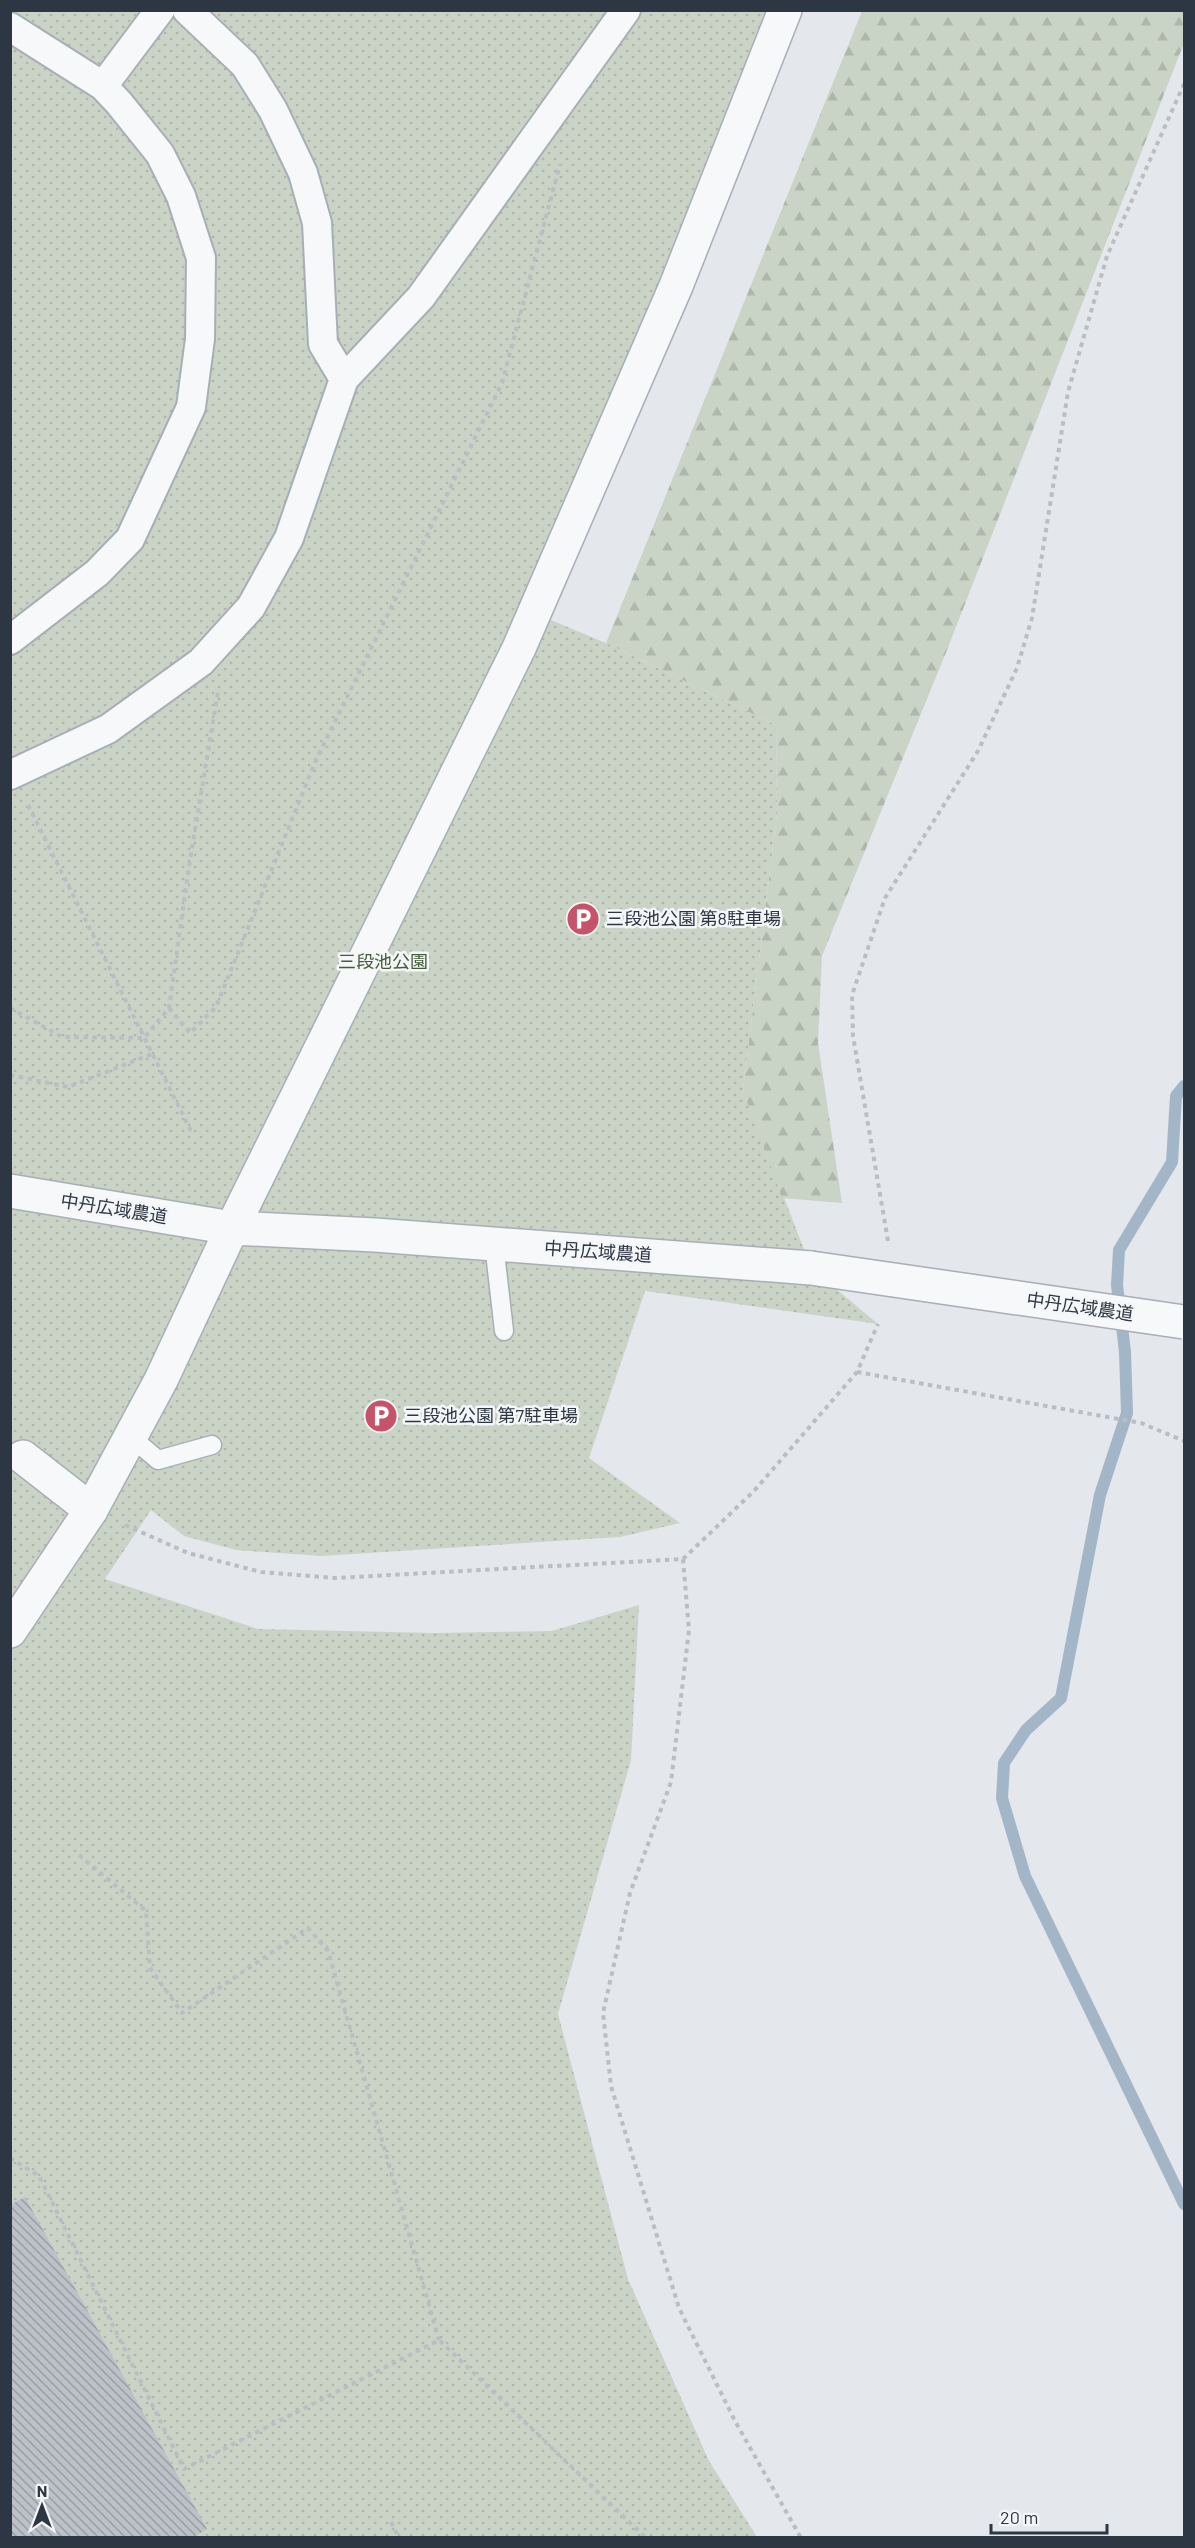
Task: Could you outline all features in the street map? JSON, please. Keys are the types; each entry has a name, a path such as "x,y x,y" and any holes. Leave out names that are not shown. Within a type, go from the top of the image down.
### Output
{"street":[{"path":"103,86 160,10"},
{"path":"188,10 245,65 273,111 303,173 317,223 323,344 344,379"},
{"path":"12,775 108,729 201,662 251,607 289,538 344,379 422,297 626,10"},
{"path":"10,1631 91,1510 161,1380 232,1228 519,648 676,286 785,10"},
{"path":"10,27 103,86 160,154 181,196 201,258 200,339 191,407 130,539 97,573 10,640"},
{"name":"中丹広域農道","path":"10,1191 232,1228 494,1244 811,1268 1185,1322"},
{"path":"23,1457 91,1510"}],"lane":[{"path":"494,1244 504,1331"},
{"path":"131,1437 158,1460 212,1445"}],"path":[{"path":"890,1251 854,1036 852,995 885,898 978,751 1017,668 1032,618 1068,392 1107,256 1185,84"},
{"path":"169,1008 190,1033 216,1007 316,760 502,383 561,158"},
{"path":"144,1038 169,1008 189,866 216,715 225,636"},
{"path":"12,775 191,1131"},
{"path":"10,1008 62,1037 144,1038"},
{"path":"10,1076 68,1087 153,1054"},
{"path":"91,1510 188,1553 261,1572 335,1578 683,1559 754,1491 857,1372 878,1324"},
{"path":"857,1372 1141,1423 1185,1441"},
{"path":"683,1559 689,1630 671,1782 630,1893 603,2013 611,2086 679,2308 735,2421 801,2538"},
{"path":"79,1855 146,1911 150,1968 182,2013 308,1928 328,1951 439,2340 645,2538"},
{"path":"10,2158 39,2176 184,2469 439,2340"},
{"path":"391,2522 399,2538"}],"green space":[{"name":"三段池公園","path":"11,11 785,11 534,613 606,643 776,725 777,813 743,1090 811,1268 878,1324 645,1291 589,1458 680,1523 620,1537 321,1556 236,1550 184,1536 151,1510 105,1579 258,1629 434,1633 552,1631 639,1605 631,1760 558,2014 628,2279 709,2461 757,2537 11,2538"},
{"path":"862,11 1184,11 1184,43 947,650 822,956 818,1043 842,1203 782,1198 743,1090 777,813 776,725 606,643"}],"building":[{"path":"25,2197 207,2529 192,2538 10,2538 10,2205"}],"waterway":[{"path":"1184,1086 1176,1096 1172,1162 1119,1250 1117,1285 1125,1352 1127,1413 1100,1495 1061,1698 1026,1730 1004,1763 1002,1798 1025,1876 1184,2204"}],"place":[{"name":"三段池公園 第8駐車場","path":"583,919"},
{"name":"三段池公園 第7駐車場","path":"381,1416"}]}
